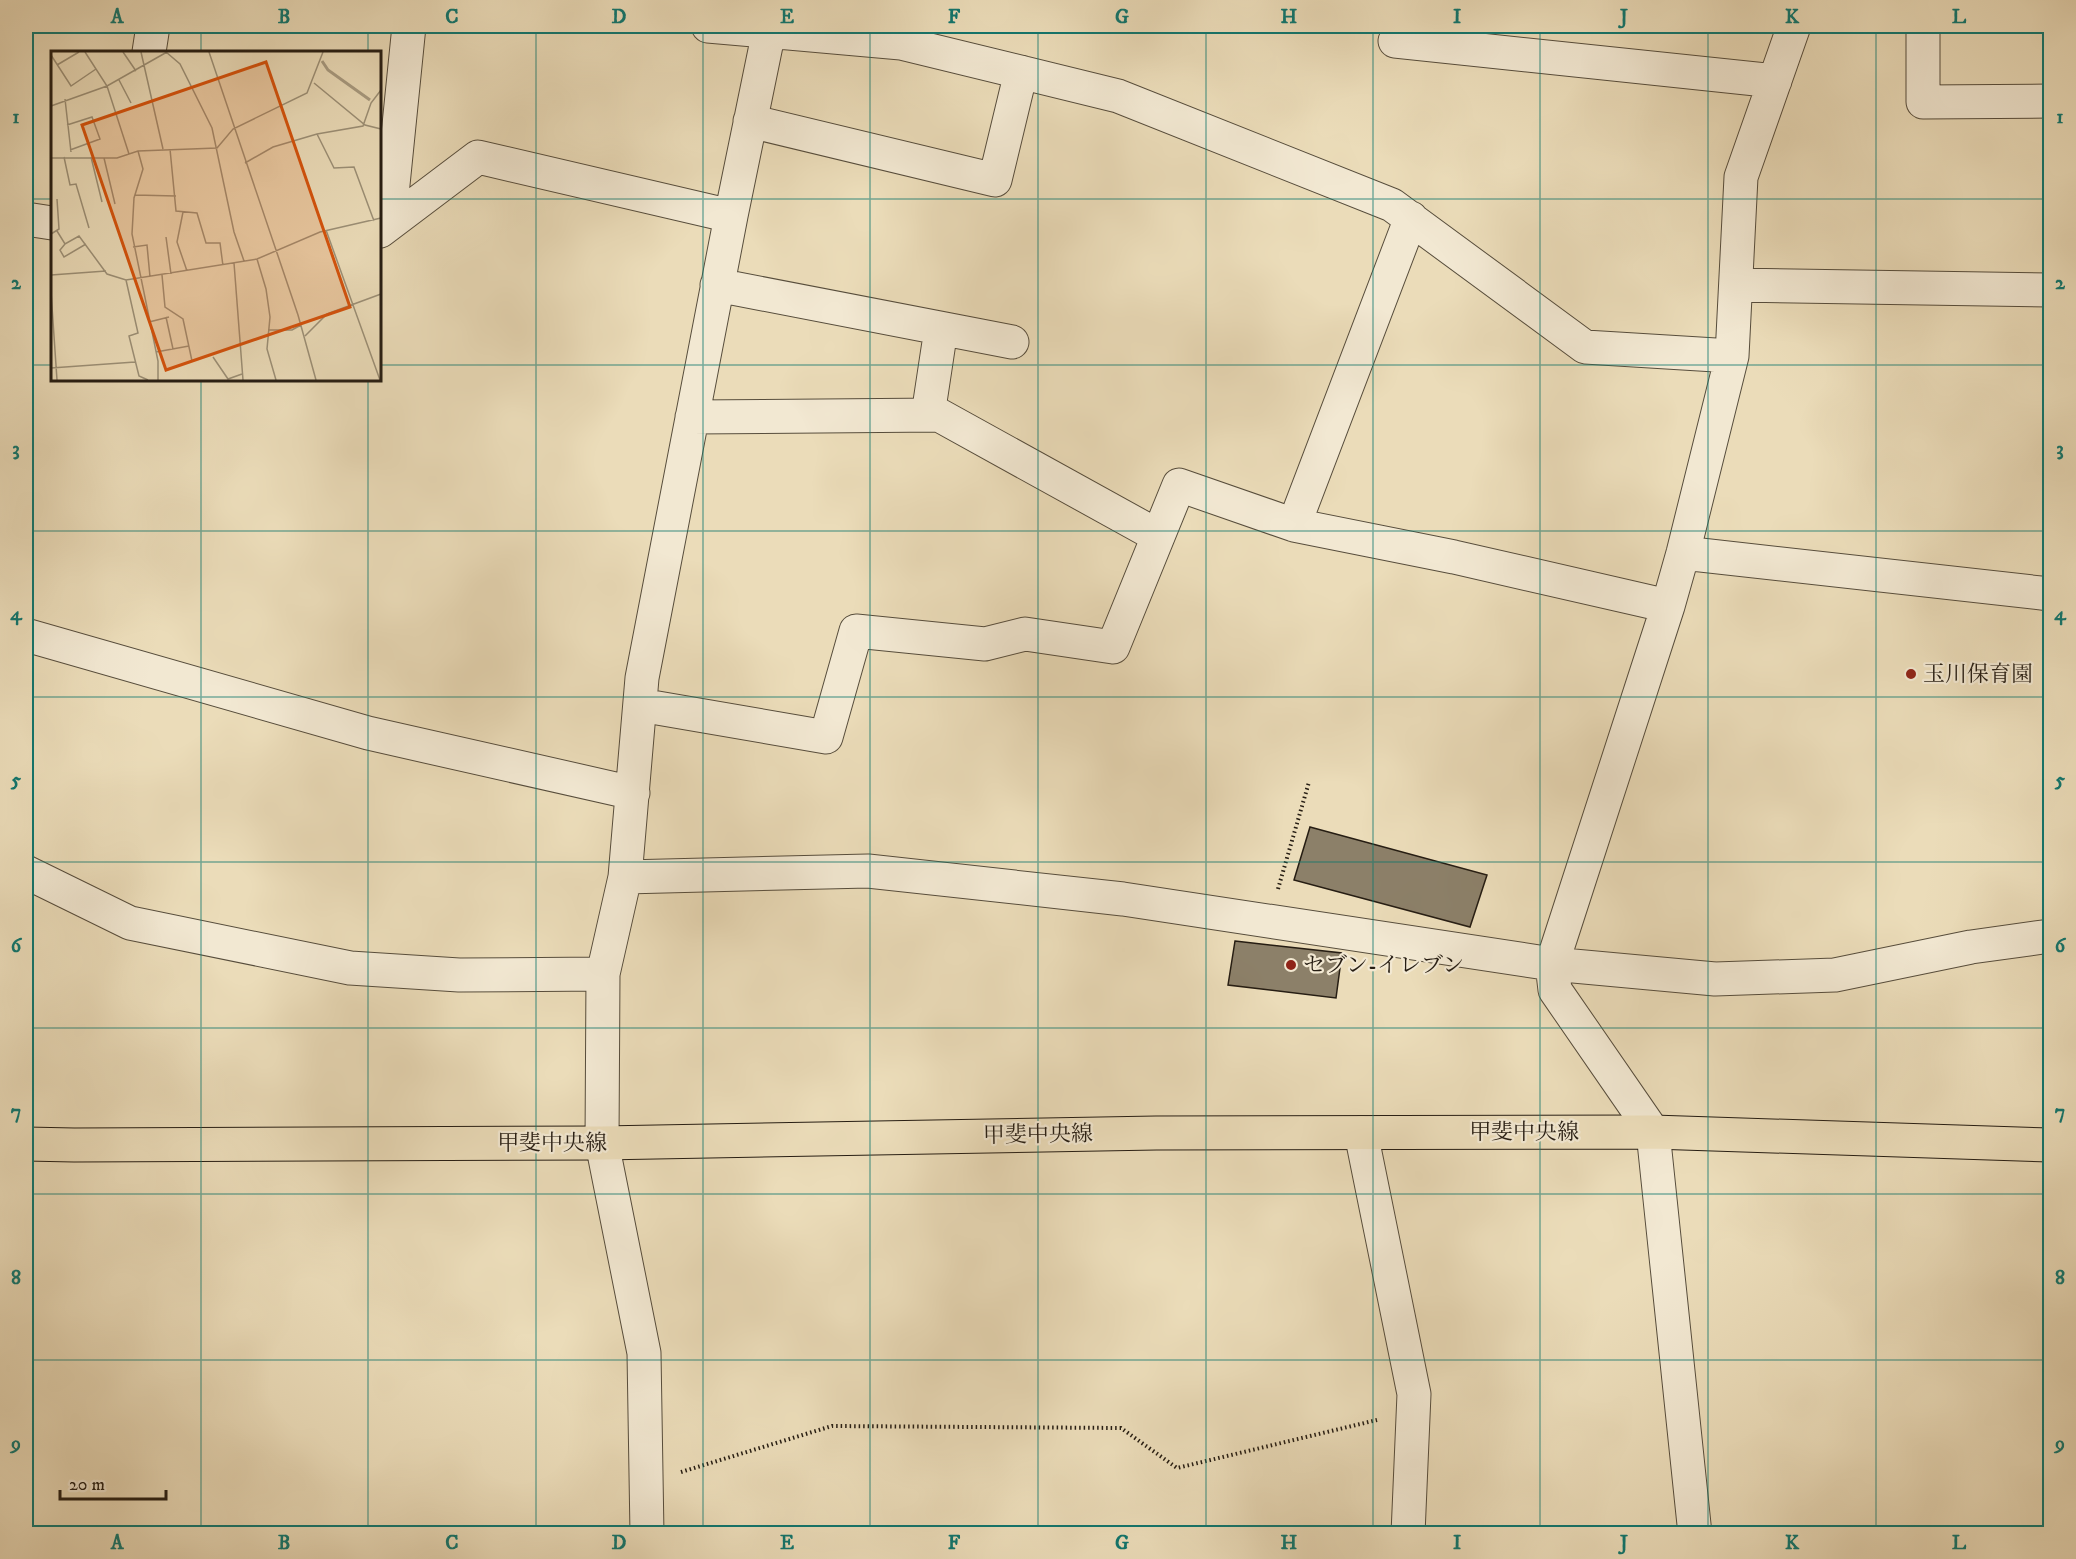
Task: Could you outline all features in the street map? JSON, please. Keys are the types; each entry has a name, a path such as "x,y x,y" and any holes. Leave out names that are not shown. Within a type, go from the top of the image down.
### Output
{"main road":[{"name":"甲斐中央線","path":"26,1144 602,1143 1133,1134 1653,1132 2050,1145"}],"street":[{"path":"149,51 153,26"},
{"path":"384,227 389,136 409,26"},
{"path":"708,26 770,29 901,43 1118,96 1392,205 1585,348 1732,356"},
{"path":"1695,1533 1653,1132 1555,990 1552,964 1668,606 1683,553 1732,356 1741,177 1794,26"},
{"path":"1923,26 1923,102 2050,100"},
{"path":"647,1533 644,1353 602,1143 603,974 626,877 642,678 717,285 770,29"},
{"path":"1395,41 1775,81"},
{"path":"750,121 995,180 1021,72"},
{"path":"384,227 478,157 731,216"},
{"path":"1294,525 1411,218"},
{"path":"26,219 51,223"},
{"path":"717,285 1012,342"},
{"path":"1736,285 2050,290"},
{"path":"928,415 941,329"},
{"path":"692,417 939,415 1158,537"},
{"path":"640,705 826,737 856,631 986,644 1025,634 1113,647 1179,485 1294,525 1454,557 1668,606"},
{"path":"1683,553 2050,594"},
{"path":"26,635 369,733 633,793"},
{"path":"626,877 868,871 1123,899 1552,964 1715,979 1834,975 1971,947 2050,936"},
{"path":"28,882 130,923 350,968 459,975 603,974"},
{"path":"1361,1133 1414,1394 1408,1533"}],"path":[{"path":"1269,921 1309,782"},
{"path":"646,1483 832,1426 1121,1428 1177,1468 1413,1412"}],"building":[{"path":"1310,827 1487,875 1470,927 1294,880"},
{"path":"1235,941 1342,953 1336,998 1228,985"}],"place":[{"name":"玉川保育園","path":"1911,674"},
{"name":"セブン-イレブン","path":"1291,965"}]}
